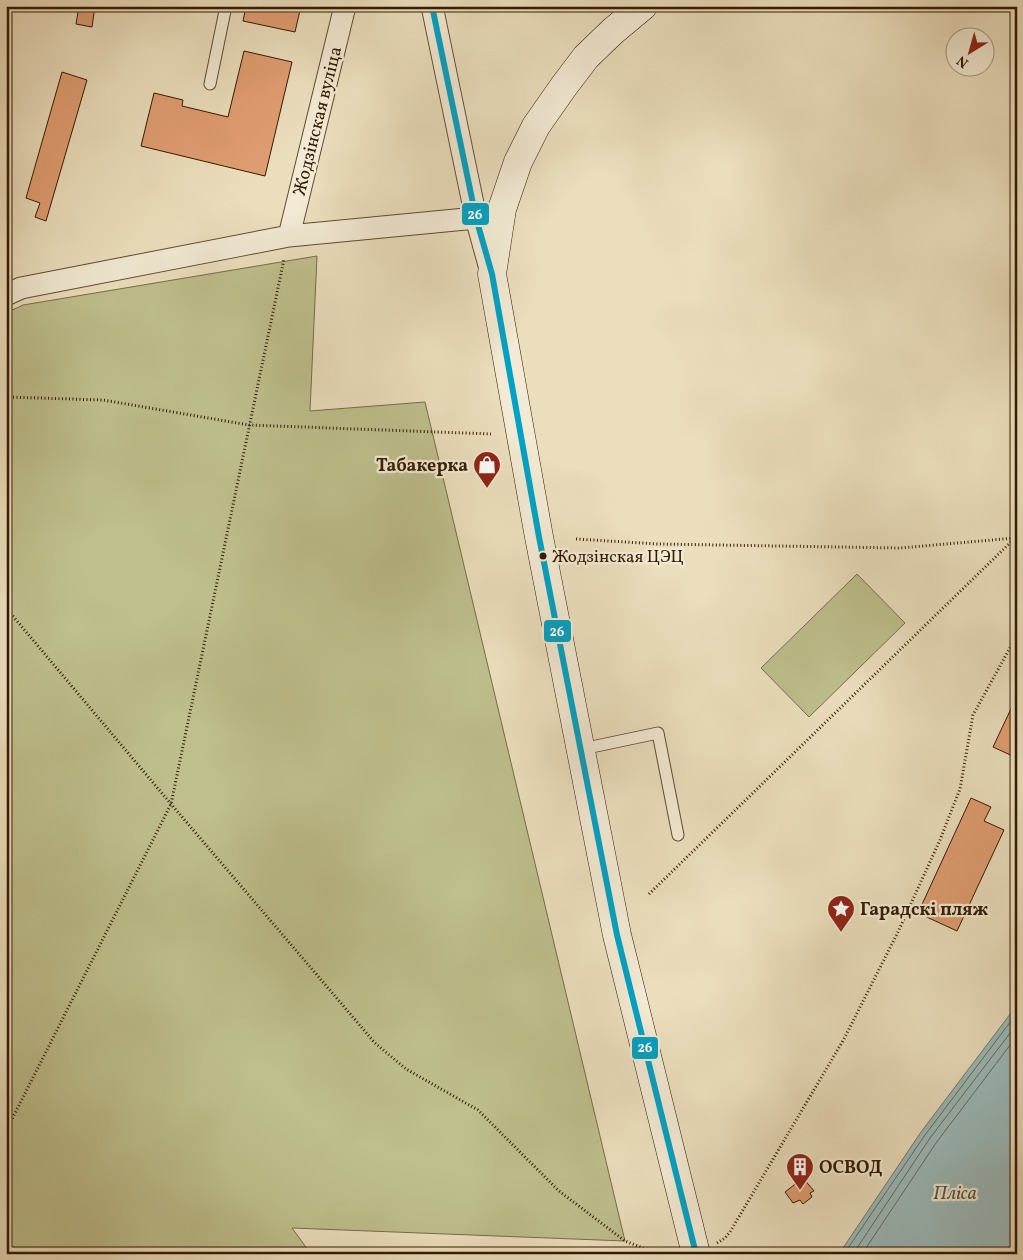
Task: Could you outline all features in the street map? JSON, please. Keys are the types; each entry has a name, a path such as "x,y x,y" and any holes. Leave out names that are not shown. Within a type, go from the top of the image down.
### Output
{"main road":[{"path":"643,6 586,57 536,126 518,162 502,209 492,274 539,537 617,935 706,1249"}],"street":[{"name":"Жодзінская вуліца","path":"288,236 345,6"},
{"path":"432,6 476,218 492,274"},
{"path":"6,295 21,288 288,236 476,218"}],"lane":[{"path":"210,84 226,6"},
{"path":"582,749 658,733 678,835"}],"path":[{"path":"6,1131 171,804 288,236"},
{"path":"6,397 103,400 249,425 491,434"},
{"path":"576,539 658,544 900,548 1016,538"},
{"path":"649,894 1016,538"},
{"path":"6,608 375,1043 406,1069 478,1110 559,1191 625,1241 658,1254"},
{"path":"706,1249 725,1238 730,1232 840,1047 898,932 940,840 960,789 973,715 1017,636"}],"green space":[{"path":"317,256 310,411 425,402 625,1241 292,1228 311,1254 6,1254 6,313 23,305"},
{"path":"857,574 905,623 809,717 761,668"}],"water":[{"name":"Пліса","path":"1017,1005 1017,1254 836,1254 843,1248 921,1132"}],"building":[{"path":"79,6 95,6 92,27 76,24"},
{"path":"246,6 301,6 295,32 243,21"},
{"path":"244,51 292,62 265,176 141,146 154,93 183,100 182,106 228,117"},
{"path":"62,72 87,80 46,221 35,217 40,203 26,198"},
{"path":"1017,696 1017,758 993,747"},
{"path":"971,798 991,807 984,821 1004,830 957,931 918,913"},
{"name":"ОСВОД","path":"803,1178 814,1191 810,1193 812,1197 803,1204 800,1200 793,1203 785,1192"}],"transit line":[{"name":"26","path":"432,6 476,218 492,274 539,537 617,935 696,1254"}],"place":[{"name":"Табакерка","path":"487,489"},
{"name":"Жодзінская ЦЭЦ","path":"543,556"},
{"name":"Гарадскі пляж","path":"841,933"},
{"name":"ОСВОД","path":"800,1191"}]}
